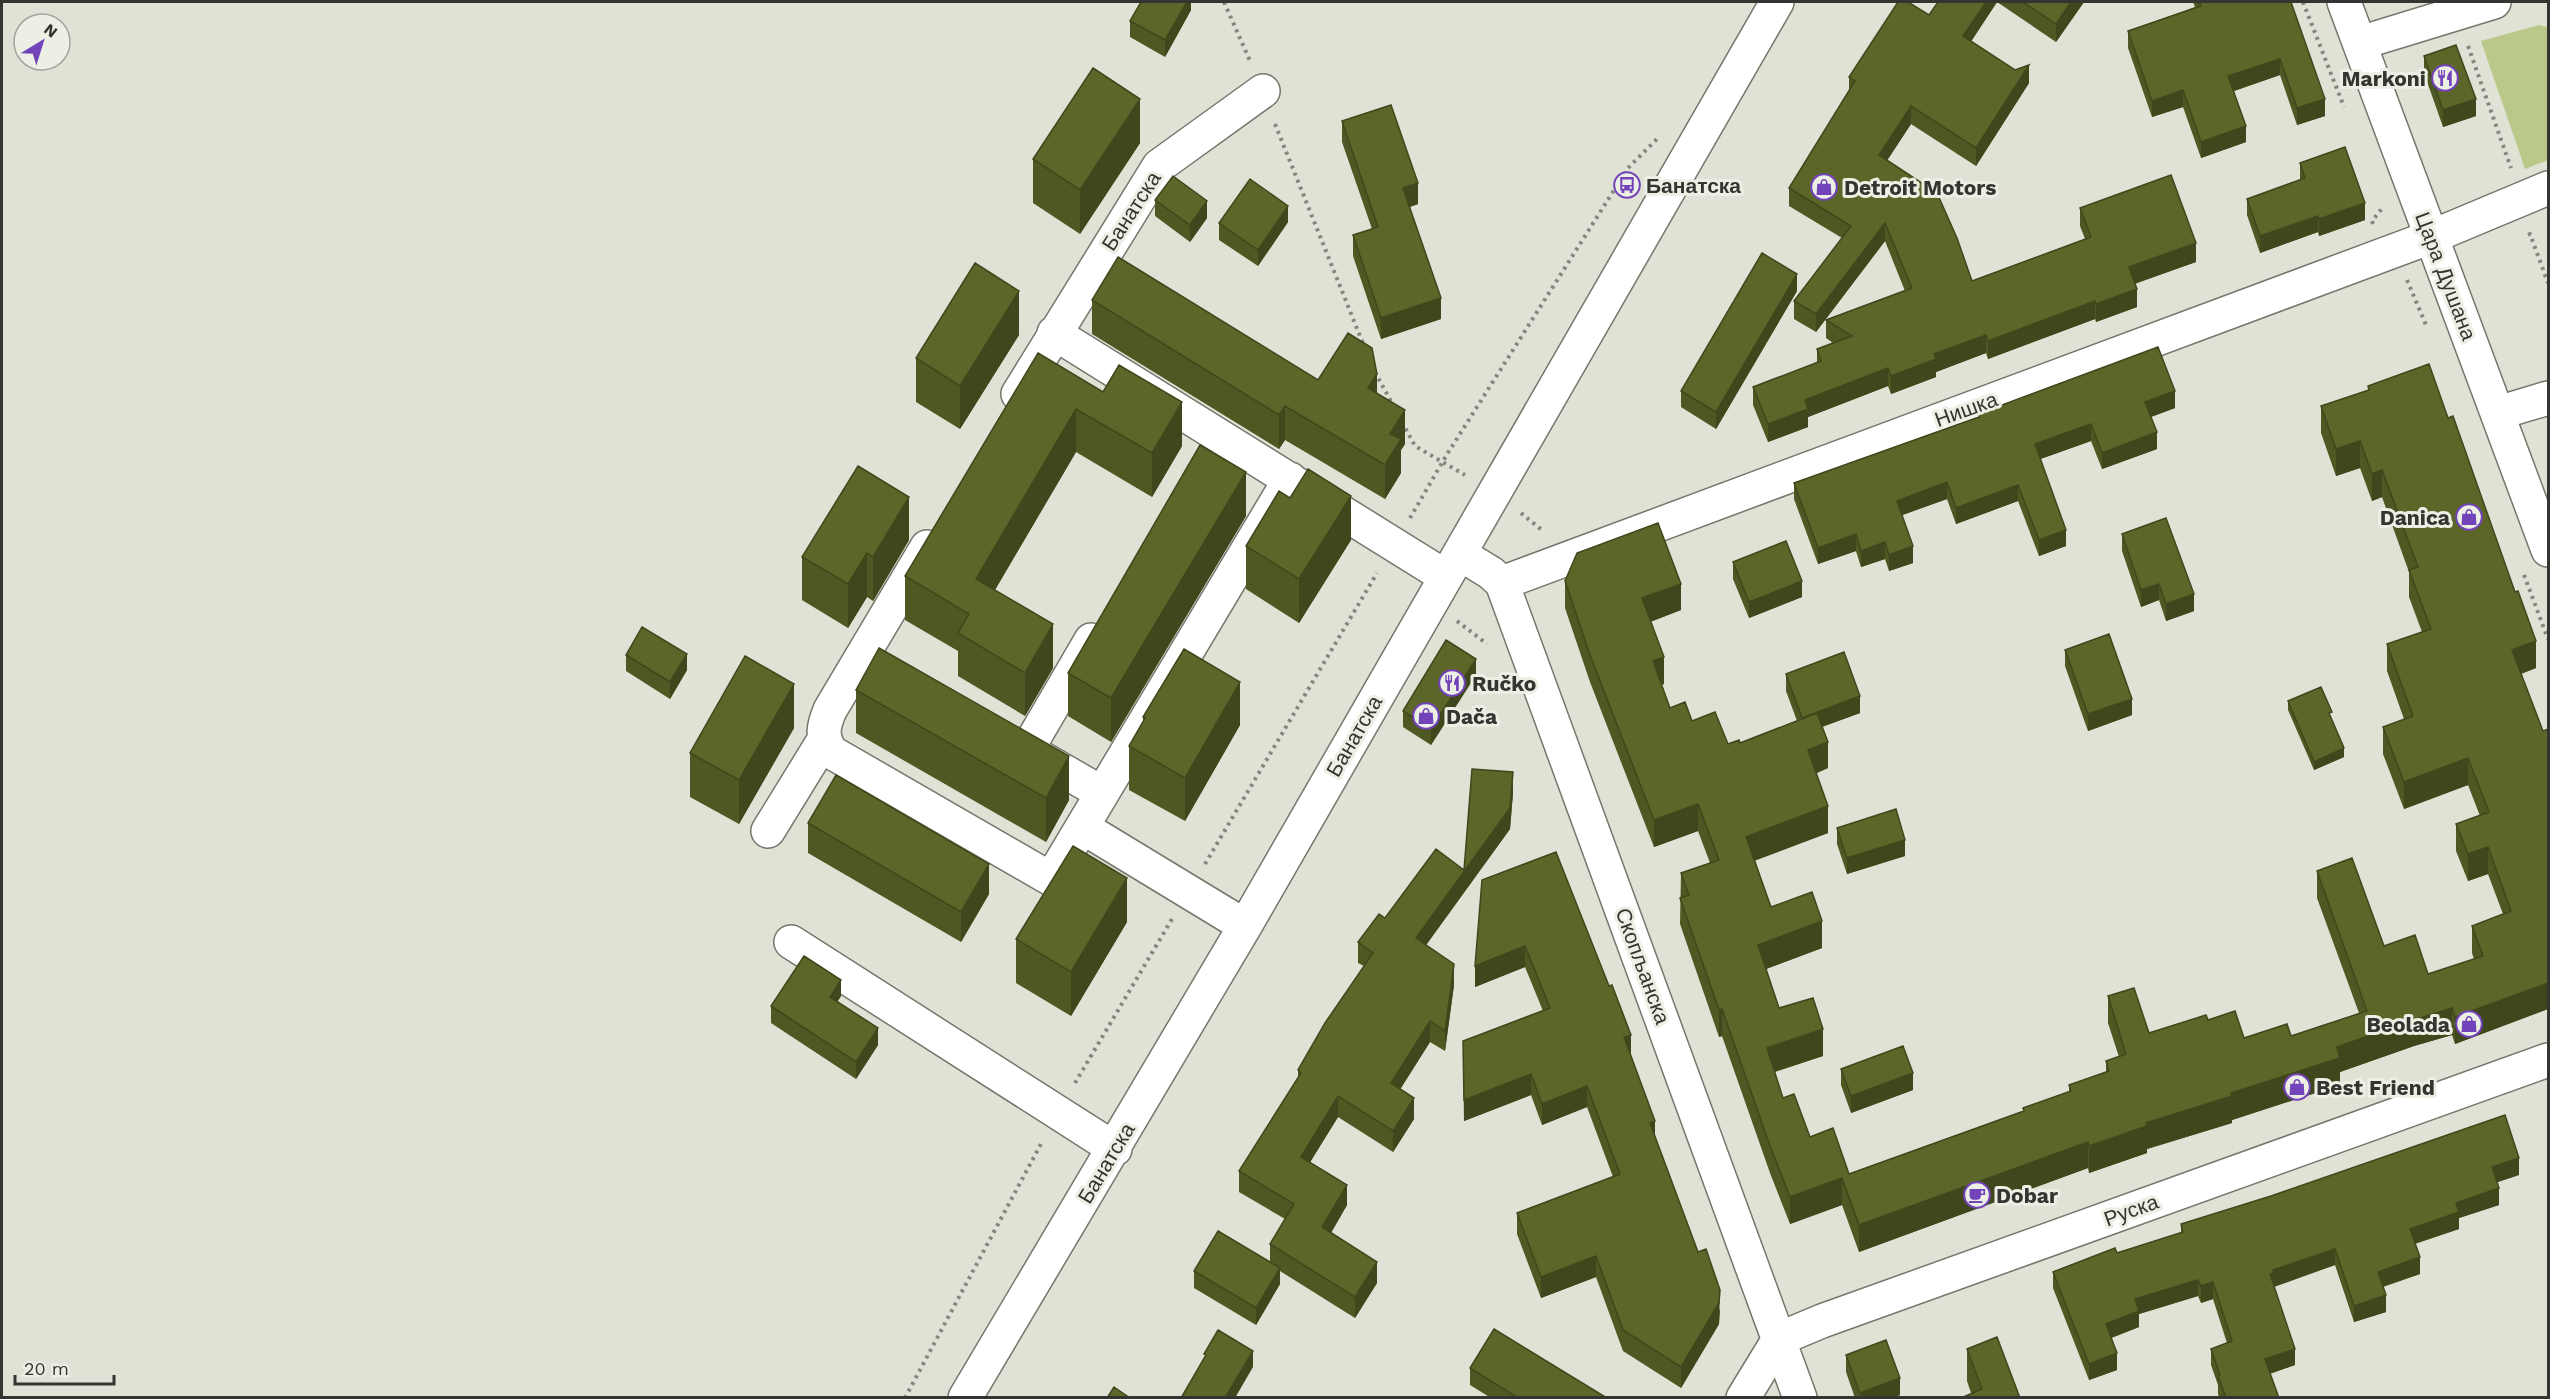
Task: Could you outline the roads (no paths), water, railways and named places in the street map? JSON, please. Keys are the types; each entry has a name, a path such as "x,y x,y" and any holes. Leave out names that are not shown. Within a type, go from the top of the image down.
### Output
{"street":[{"name":"Банатска","path":"965,1398 1115,1149 1245,926 1496,494 1658,205 1777,2"},
{"path":"2360,43 2494,2"},
{"name":"Цара Душана","path":"2350,3 2360,43 2548,549"},
{"name":"Банатска","path":"1000,424 1159,166 1263,91"},
{"name":"Нишка","path":"1502,583 2431,237 2548,188"},
{"path":"1054,333 1394,544 1453,566 1485,569 1502,583"},
{"path":"2498,413 2548,398"},
{"path":"1195,460 1212,431"},
{"path":"940,526 872,663 830,710 823,726 824,740 831,752 1051,879 1290,479"},
{"name":"Скопљанска","path":"1502,583 1800,1398"},
{"path":"1027,750 1103,619"},
{"path":"996,733 1102,793"},
{"path":"768,831 824,740"},
{"path":"1082,827 1245,926"},
{"path":"791,942 1115,1149"},
{"name":"Руска","path":"1779,1339 1833,1317 2548,1060"},
{"path":"1743,1398 1779,1339"}],"place":[{"name":"Markoni","path":"2445,78"},
{"name":"Банатска","path":"1627,185"},
{"name":"Detroit Motors","path":"1824,187"},
{"name":"Danica","path":"2469,517"},
{"name":"Ručko","path":"1452,683"},
{"name":"Dača","path":"1426,716"},
{"name":"Beolada","path":"2469,1024"},
{"name":"Best Friend","path":"2297,1087"},
{"name":"Dobar","path":"1977,1195"}]}
